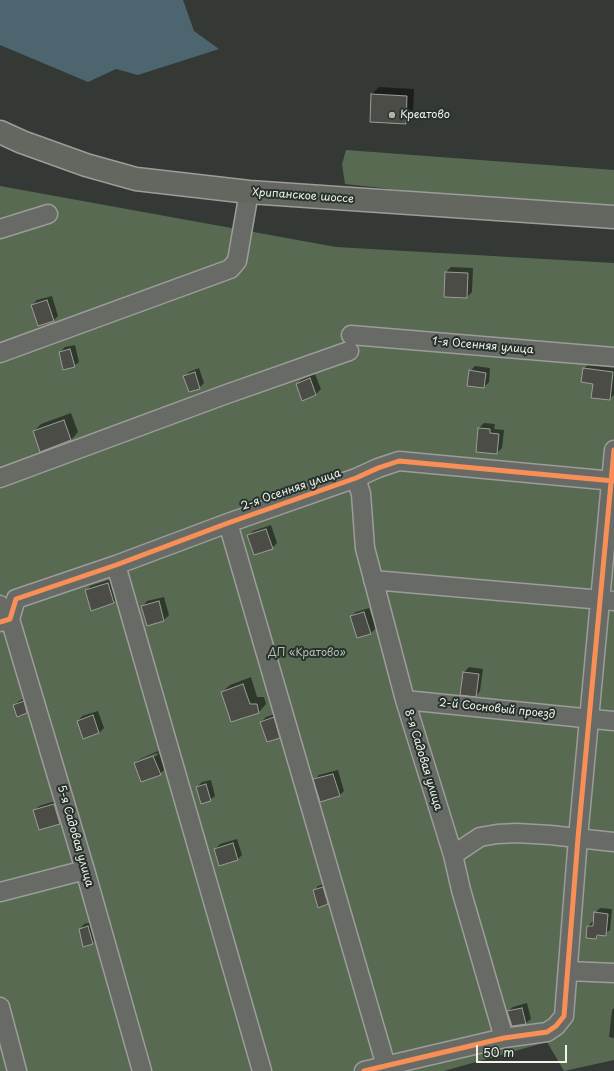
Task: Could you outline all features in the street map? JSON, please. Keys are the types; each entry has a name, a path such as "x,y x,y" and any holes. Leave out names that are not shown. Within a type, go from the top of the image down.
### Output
{"main road":[{"name":"Хрипанское шоссе","path":"0,132 22,142 86,165 136,179 249,192 614,217"}],"street":[{"path":"0,353 230,269 237,261 249,192"},
{"path":"0,229 48,214"},
{"name":"1-я Осенняя улица","path":"0,478 224,395 350,343 614,357"},
{"path":"364,1071 504,1038 547,1032 556,1026 564,1016 589,719 607,601 614,450"},
{"name":"2-я Осенняя улица","path":"3,615 16,599 116,565 399,461 613,481"},
{"name":"8-я Садовая улица","path":"356,478 361,494 365,548 373,580 405,700 453,854 461,890 504,1038"},
{"path":"228,523 386,1066"},
{"path":"116,565 262,1071"},
{"path":"373,580 607,601"},
{"name":"5-я Садовая улица","path":"3,615 85,870 142,1071"},
{"name":"2-й Сосновый проезд","path":"405,700 614,721"},
{"path":"453,854 480,837 497,834 517,833 550,835 614,842"},
{"path":"0,892 85,870"},
{"path":"568,971 614,973"},
{"path":"0,1007 17,1071"}],"green space":[{"path":"346,150 614,170 614,205 437,194 345,184 342,164"},
{"name":"ДП «Кратово»","path":"0,186 336,247 614,263 614,1060 564,1071 547,1042 444,1071 0,1071"}],"water":[{"path":"0,0 183,0 194,31 219,49 138,75 116,69 88,82 0,45"}],"building":[{"path":"371,94 407,96 406,124 370,122"},
{"path":"445,272 468,273 467,298 444,297"},
{"path":"47,300 54,321 38,326 31,305"},
{"path":"70,349 75,367 63,370 59,352"},
{"path":"583,368 613,372 610,400 591,398 593,384 581,382"},
{"path":"469,370 486,373 484,388 467,386"},
{"path":"195,372 200,389 189,392 183,376"},
{"path":"310,378 316,395 302,401 296,384"},
{"path":"64,420 71,440 40,452 33,431"},
{"path":"478,428 490,429 490,433 499,434 497,454 476,452"},
{"path":"266,529 273,549 254,555 247,535"},
{"path":"108,583 114,603 91,611 85,590"},
{"path":"159,601 164,621 147,626 141,606"},
{"path":"364,612 371,634 357,638 350,616"},
{"path":"463,672 479,674 476,697 460,695"},
{"path":"243,684 250,704 257,704 259,713 231,722 221,692"},
{"path":"24,701 27,713 17,717 13,705"},
{"path":"93,715 99,733 83,739 77,721"},
{"path":"274,717 280,738 267,742 260,722"},
{"path":"153,756 161,775 141,782 134,763"},
{"path":"333,774 340,796 320,802 313,779"},
{"path":"206,784 211,801 201,804 196,787"},
{"path":"54,804 60,824 39,830 33,810"},
{"path":"233,843 238,860 219,866 214,849"},
{"path":"323,887 328,904 318,908 313,890"},
{"path":"594,912 608,914 606,936 597,935 596,939 586,938 587,926 593,926"},
{"path":"88,926 93,944 83,947 79,929"},
{"path":"522,1008 526,1024 512,1026 507,1011"}],"cycle path":[{"path":"364,1071 504,1038 547,1032 556,1026 564,1016 578,838 614,450"},
{"path":"0,622 10,619 16,599 116,565 399,461 614,481"}],"place":[{"name":"Креатово","path":"392,115"}]}
